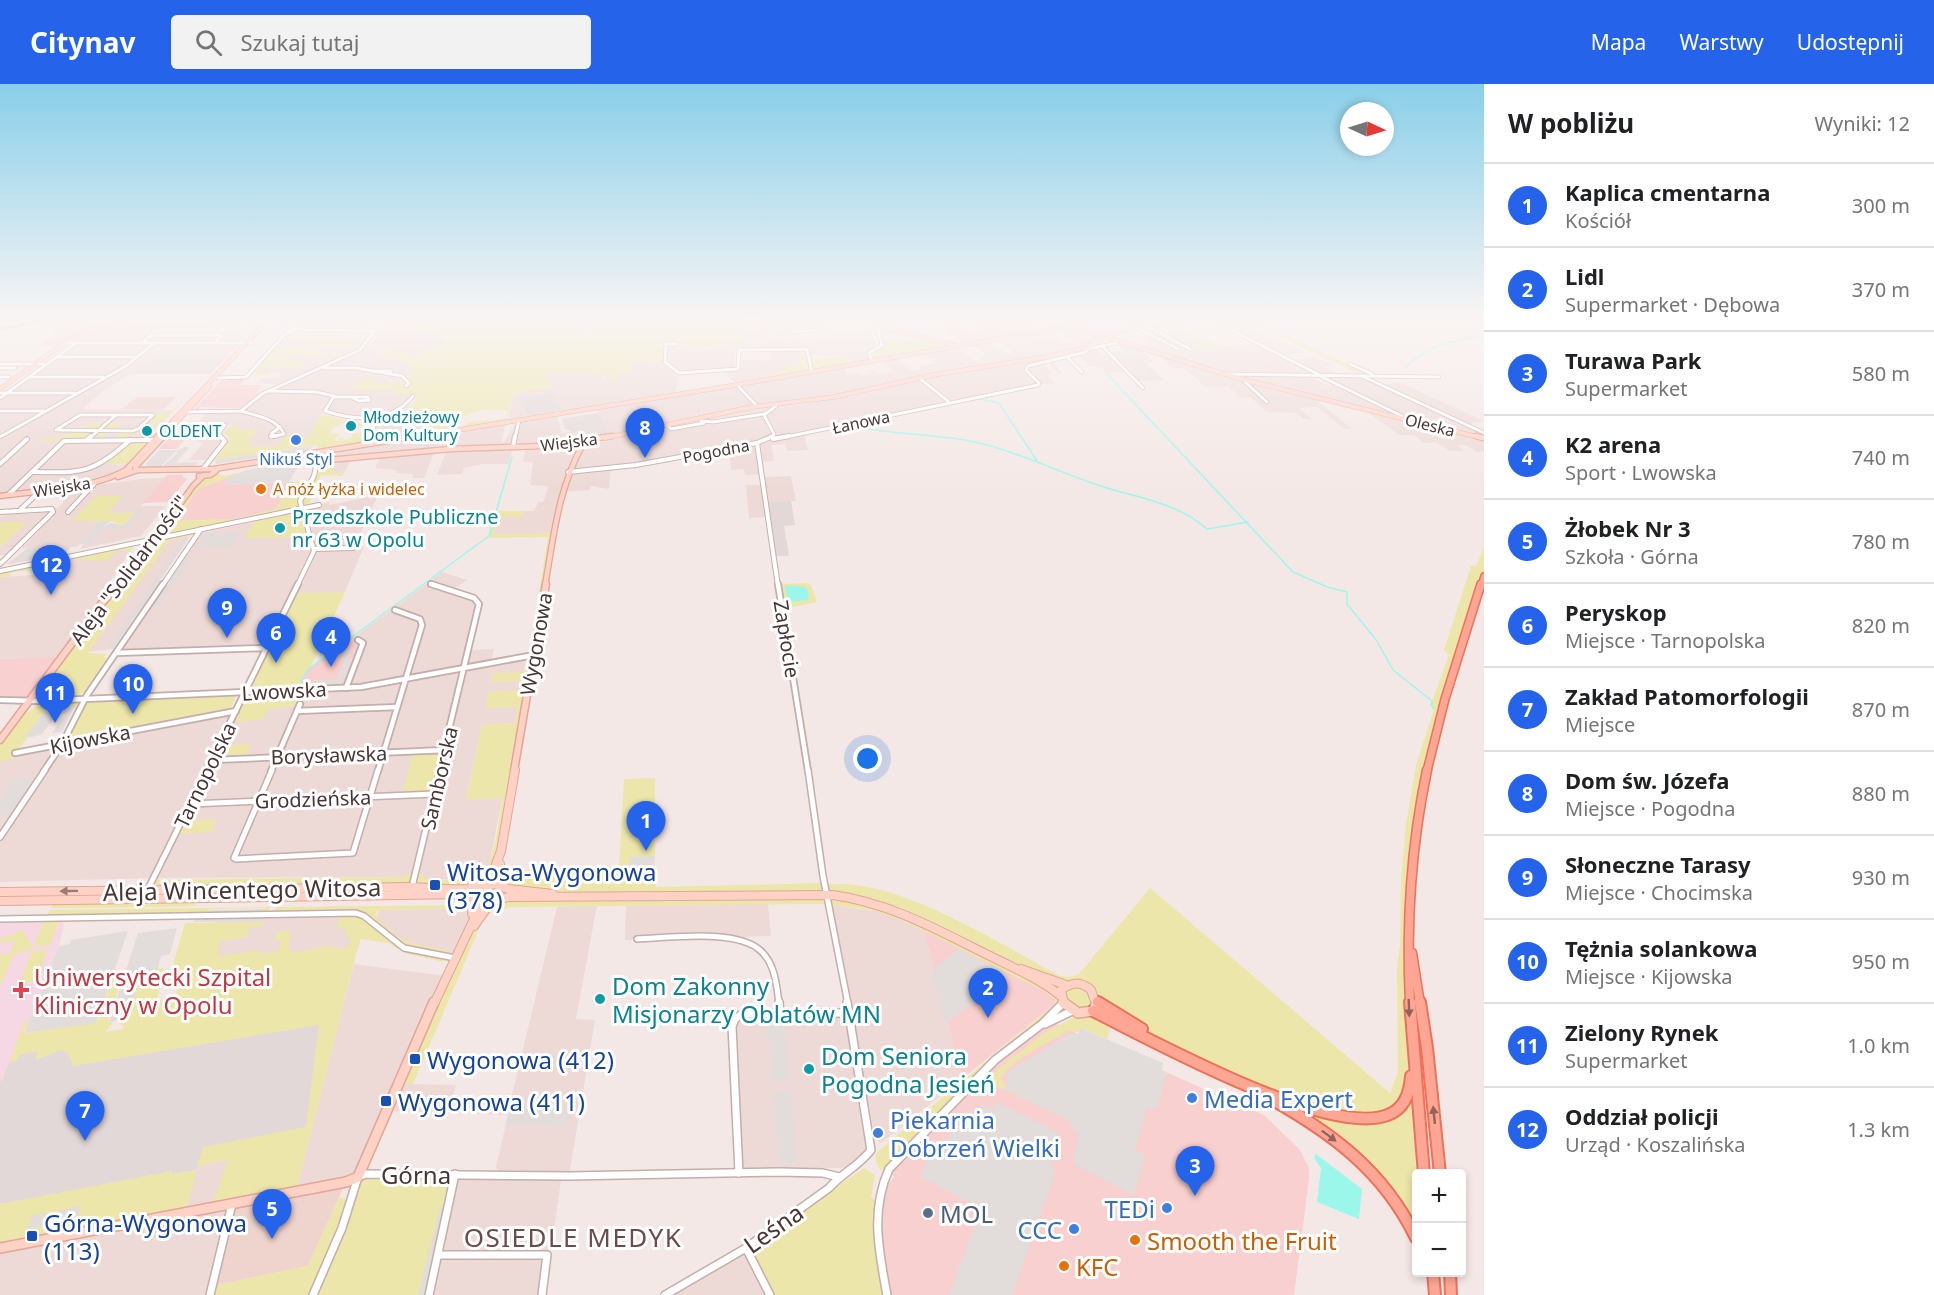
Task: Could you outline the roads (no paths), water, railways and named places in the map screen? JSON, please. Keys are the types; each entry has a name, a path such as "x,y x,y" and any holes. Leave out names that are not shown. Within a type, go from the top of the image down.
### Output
{"main road":[{"path":"1424,1169 1411,1042 1408,982 1415,843 1428,765 1484,576"},
{"path":"1410,933 1426,1040 1440,1169"},
{"path":"1095,1006 1161,1043 1244,1083 1306,1119 1352,1154 1392,1197 1406,1216 1412,1230"},
{"path":"1244,1083 1335,1114 1360,1118 1384,1117 1397,1110 1407,1098 1411,1080 1411,1042"},
{"path":"1430,1277 1435,1294"},
{"path":"1433,1277 1435,1294"},
{"path":"1450,1277 1451,1295"}],"street":[{"path":"18,376 0,390 7,393 78,393"},
{"path":"122,474 135,467 182,412 217,376"},
{"path":"122,474 135,467 153,440 220,376"},
{"path":"218,378 247,376"},
{"path":"241,411 256,397 304,376"},
{"path":"397,376 405,377 409,383 406,386"},
{"path":"122,474 148,471 205,471 792,376"},
{"name":"Wiejska","path":"317,461 459,449 584,442 690,420 698,421 757,406 843,395 935,376"},
{"name":"Łanowa","path":"772,439 846,426 1038,385 1033,376"},
{"path":"1131,376 1143,388"},
{"name":"Oleska","path":"1227,376 1484,438"},
{"path":"1319,376 1402,416 1402,419"},
{"path":"1340,376 1439,376"},
{"path":"1361,376 1484,433"},
{"path":"0,377 9,377"},
{"path":"0,398 30,377 106,377"},
{"path":"0,437 106,377"},
{"path":"919,378 948,401"},
{"path":"1243,380 1267,402"},
{"path":"737,385 757,406"},
{"path":"268,391 316,392 335,397 351,397 366,397 370,399 361,402 351,397"},
{"path":"335,397 325,411 348,418 379,418 401,412 413,396"},
{"path":"667,425 671,429 698,421 712,422 764,414 776,406 775,404"},
{"path":"0,411 47,411"},
{"path":"182,412 241,411 276,421 280,427"},
{"path":"757,443 772,439 774,434 764,414"},
{"path":"80,415 116,415 153,415 135,431 56,430 80,415"},
{"path":"87,440 116,415"},
{"path":"362,445 379,418"},
{"path":"513,447 519,420"},
{"path":"698,421 712,422"},
{"path":"0,432 10,432"},
{"path":"205,471 225,441 218,434"},
{"path":"0,464 27,439"},
{"path":"32,472 76,471 101,464 130,440"},
{"path":"8,495 62,442 153,440"},
{"name":"Wygonowa","path":"485,899 486,887 493,876 501,851 560,500 568,472 584,442"},
{"name":"Pogodna","path":"568,472 636,465 757,443"},
{"name":"Zapłocie","path":"757,443 827,895 866,1103 871,1150"},
{"path":"315,453 317,461 314,476 301,497 301,508 314,549 353,548"},
{"path":"112,476 139,466 148,471"},
{"path":"135,467 148,471"},
{"name":"Aleja \"Solidarności\"","path":"0,740 102,603 155,539 205,471"},
{"name":"Wiejska","path":"0,497 85,484 122,474"},
{"name":"Wiejska","path":"0,497 94,484 122,474"},
{"path":"68,512 94,484"},
{"name":"Wiejska","path":"21,509 39,492"},
{"path":"0,571 319,505"},
{"name":"Wiejska","path":"0,512 52,509 53,512 0,564"},
{"path":"0,837 62,744 84,699 201,529"},
{"name":"Tarnopolska","path":"143,899 213,760 314,549"},
{"name":"Samborska","path":"412,887 465,669 478,602 474,598 431,584"},
{"path":"395,610 415,617 423,623 353,853 234,858 298,708 397,707"},
{"path":"346,688 363,643 358,640"},
{"path":"116,653 267,648"},
{"name":"Lwowska","path":"0,700 31,701 346,688 406,680 534,655"},
{"name":"Kijowska","path":"15,753 236,711"},
{"name":"Borysławska","path":"213,760 446,750"},
{"name":"Grodzieńska","path":"191,804 435,794"},
{"path":"455,891 485,881 501,851"},
{"name":"Wygonowa","path":"501,851 502,897"},
{"path":"501,886 580,897"},
{"name":"Aleja Wincentego Witosa","path":"0,901 455,891 501,886"},
{"name":"Aleja Wincentego Witosa","path":"0,892 412,887 455,891 485,899"},
{"path":"455,891 474,902 465,935"},
{"path":"485,899 502,897 827,895 866,900 904,911 1011,966 1062,999 1072,1011"},
{"path":"313,1295 342,1228 358,1177 465,935 485,899"},
{"path":"455,958 485,899"},
{"name":"Aleja Wincentego Witosa","path":"0,919 356,913 364,916 404,948 455,958"},
{"path":"638,939 731,937 752,945 768,958 774,967 780,1014"},
{"path":"887,1295 876,1224 879,1190 886,1175 902,1154 1004,1052 1042,1024 1072,1011 1083,1013 1095,1006 1094,993 1086,986 1075,983 1066,985 1011,966"},
{"path":"1042,1024 1062,999 1061,990 1066,985"},
{"path":"739,1173 732,1026 735,1019 742,1014 849,1013"},
{"name":"Leśna","path":"665,1295 746,1248 829,1188 839,1177 860,1164 871,1150"},
{"name":"Górna","path":"0,1248 346,1182 366,1174 569,1176 823,1173 839,1177"},
{"path":"429,1295 440,1255 455,1174"},
{"path":"210,1295 232,1204"},
{"path":"746,1248 770,1295"},
{"path":"440,1255 547,1255 542,1295"}],"water":[{"path":"785,586 807,588 809,600 788,602"},
{"path":"1316,1154 1362,1189 1359,1219 1317,1202 1321,1168 1314,1158"}],"waterway":[{"path":"1108,376 1246,522"},
{"path":"980,399 999,403 1037,461"},
{"path":"851,426 957,439 991,446 1092,483 1173,508 1207,529 1246,522"},
{"path":"300,685 307,670 489,536 512,457"},
{"path":"1246,522 1293,572 1327,587 1347,592 1347,604 1377,641"},
{"path":"1378,643 1393,670 1432,701 1431,705 1434,709"}],"place":[{"name":"Młodzieżowy Dom Kultury","path":"351,426"},
{"name":"OLDENT","path":"147,431"},
{"name":"Nikuś Styl","path":"296,440"},
{"name":"Dom św. Józefa","path":"645,458"},
{"name":"A nóż łyżka i widelec","path":"261,489"},
{"name":"Przedszkole Publiczne nr 63 w Opolu","path":"280,528"},
{"name":"Oddział policji","path":"51,595"},
{"name":"Słoneczne Tarasy","path":"227,638"},
{"name":"Peryskop","path":"276,663"},
{"name":"K2 arena","path":"331,667"},
{"name":"Tężnia solankowa","path":"133,714"},
{"name":"Zielony Rynek","path":"55,723"},
{"name":"Kaplica cmentarna","path":"646,851"},
{"name":"Witosa-Wygonowa (378)","path":"435,885"},
{"name":"Uniwersytecki Szpital Kliniczny w Opolu","path":"21,990"},
{"name":"Dom Zakonny Misjonarzy Oblatów MN","path":"600,999"},
{"name":"Lidl","path":"988,1018"},
{"name":"Wygonowa (412)","path":"415,1059"},
{"name":"Dom Seniora Pogodna Jesień","path":"809,1069"},
{"name":"Media Expert","path":"1192,1098"},
{"name":"Wygonowa (411)","path":"386,1101"},
{"name":"Piekarnia Dobrzeń Wielki","path":"878,1133"},
{"name":"Zakład Patomorfologii","path":"85,1141"},
{"name":"Turawa Park","path":"1195,1196"},
{"name":"TEDi","path":"1167,1208"},
{"name":"MOL","path":"928,1213"},
{"name":"CCC","path":"1074,1229"},
{"name":"Górna-Wygonowa (113)","path":"32,1236"},
{"name":"Żłobek Nr 3","path":"272,1239"},
{"name":"Smooth the Fruit","path":"1135,1240"},
{"name":"KFC","path":"1064,1266"}],"district":[{"name":"OSIEDLE MEDYK","path":"573,1237"}]}
